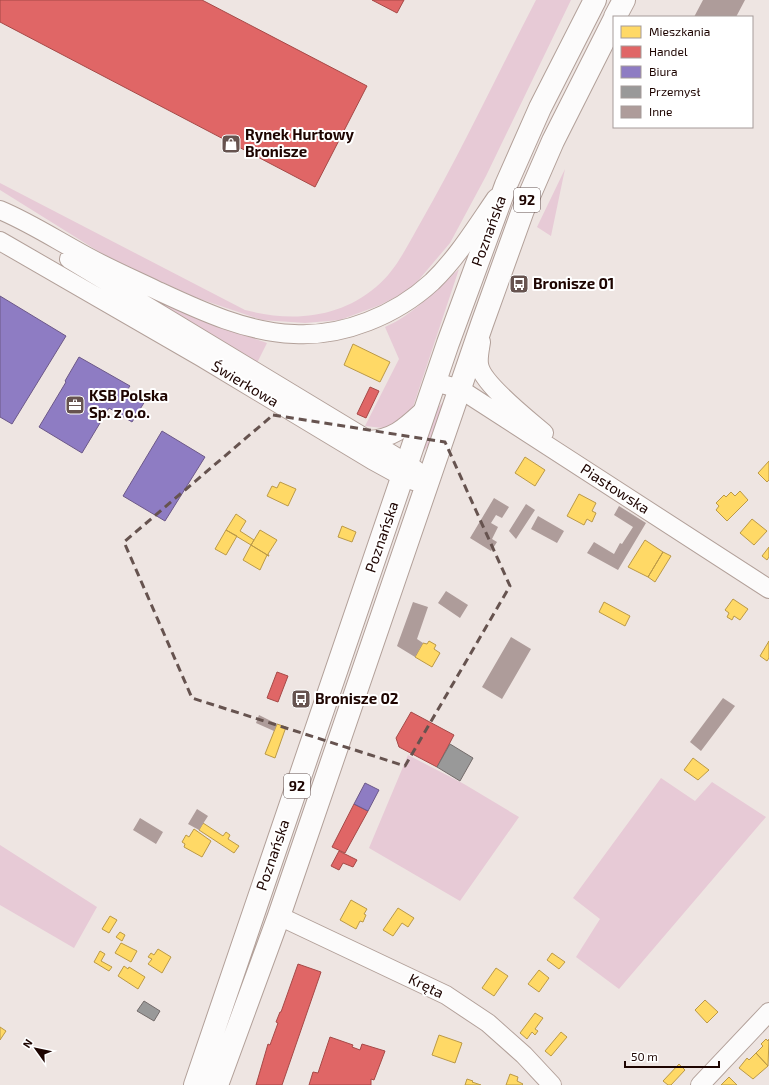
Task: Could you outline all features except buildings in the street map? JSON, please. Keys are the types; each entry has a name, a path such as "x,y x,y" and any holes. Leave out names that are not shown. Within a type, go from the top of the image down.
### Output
{"main road":[{"name":"Poznańska","path":"195,1085 435,382 506,185 540,108 595,0"},
{"path":"616,16 624,0"},
{"name":"Poznańska","path":"217,1085 279,916 482,324 523,210 553,141 613,22"}],"street":[{"path":"0,210 16,216 99,262 196,308 247,326 270,331 293,334 317,334 365,322 389,312 411,298 431,282 448,265 506,185"},
{"name":"Świerkowa","path":"0,215 81,267 368,440 405,470 417,482 429,480"},
{"name":"Świerkowa","path":"0,241 201,357 405,470"},
{"path":"482,324 479,364 484,376 502,395 598,479"},
{"name":"Piastowska","path":"435,382 460,389 769,590"},
{"path":"368,440 383,439 398,432 427,407"},
{"name":"Kręta","path":"279,916 446,995 497,1031 524,1055 552,1085"},
{"path":"700,1085 769,1012"}],"highlighted area":[{"path":"273,415 445,442 510,586 405,766 192,698 124,542"}],"shaded area":[{"path":"536,0 571,0 486,176 450,243 411,289 380,305 340,320 305,323 262,320 197,298 109,258 0,190 0,183 245,310 280,316 314,315 330,312 361,298 376,287 396,264 452,166"},
{"path":"565,169 551,236 537,227"},
{"path":"459,269 411,413 392,429 365,426 399,359 385,327 415,309"},
{"path":"111,277 219,326 267,343 257,363"},
{"path":"443,402 431,442 418,458 436,410"},
{"path":"408,755 464,784 519,817 460,901 369,848"},
{"path":"661,778 695,801 712,782 766,817 619,989 576,957 600,919 573,898"},
{"path":"0,845 97,907 74,948 0,905"}],"place":[{"name":"Rynek Hurtowy Bronisze","path":"231,144"},
{"name":"Bronisze 01","path":"519,284"},
{"name":"KSB Polska Sp. z o.o.","path":"75,405"},
{"name":"Bronisze 02","path":"301,699"}]}
